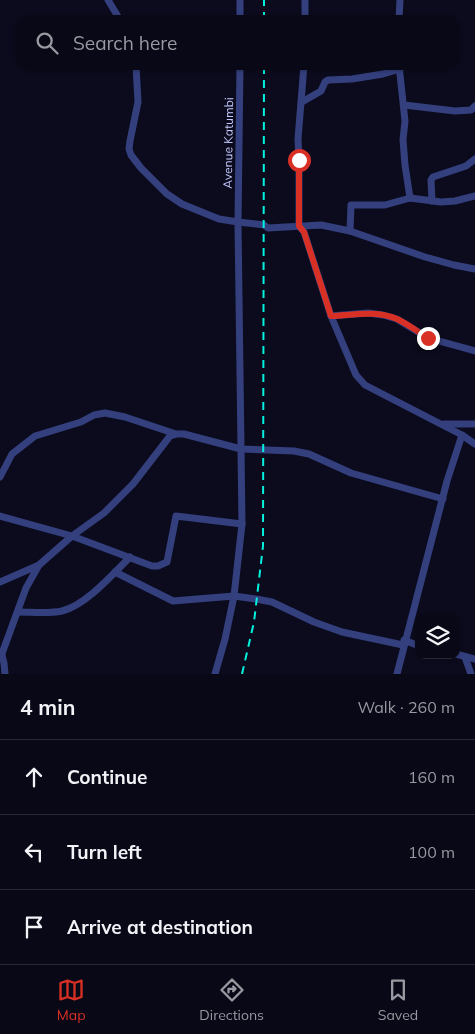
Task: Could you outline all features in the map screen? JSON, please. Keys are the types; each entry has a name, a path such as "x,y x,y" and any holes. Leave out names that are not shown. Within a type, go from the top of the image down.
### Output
{"street":[{"path":"108,0 117,15"},
{"path":"240,0 240,15"},
{"path":"305,0 305,15"},
{"path":"399,15 400,0"},
{"path":"136,70 138,102 130,141 131,155 167,194 182,204 219,218 268,228 321,225 350,231 425,257 475,269"},
{"name":"Avenue Katumbi","path":"214,674 225,639 234,596 242,524 238,222 240,70"},
{"path":"304,70 298,139 299,226 304,232 331,316 356,375 365,385 462,435 475,444"},
{"path":"302,102 321,91 328,80 352,80 383,74 392,70"},
{"path":"399,70 405,121 403,140 405,165 410,198"},
{"path":"404,105 474,110"},
{"path":"432,201 431,180 433,177 466,166 475,159"},
{"path":"350,231 351,204 385,205 410,198 432,201 455,201 475,196"},
{"path":"331,316 383,315 397,319 428,338 475,351"},
{"path":"0,477 12,454 35,436 80,422 94,415 104,413 125,417 177,434"},
{"path":"441,424 475,424"},
{"path":"0,582 39,565 72,536 104,512 134,484 170,436 177,434 184,434 241,449 286,450 309,454 351,473 443,499"},
{"path":"396,674 447,480 462,435"},
{"path":"0,516 72,536 152,566 158,566 167,562 176,516 242,524"},
{"path":"18,612 52,612 71,608 89,596 130,557"},
{"path":"5,674 1,656 26,588 39,565"},
{"path":"115,572 173,601 234,596 256,599 272,602 314,622 342,632 415,645"},
{"path":"460,655 475,659"},
{"path":"465,657 470,674"}],"railway":[{"path":"264,0 264,15"},
{"path":"242,674 254,622 263,546 264,70"}],"route":[{"path":"299,160 299,226 304,232 331,316 383,315 397,319 428,338"}]}
